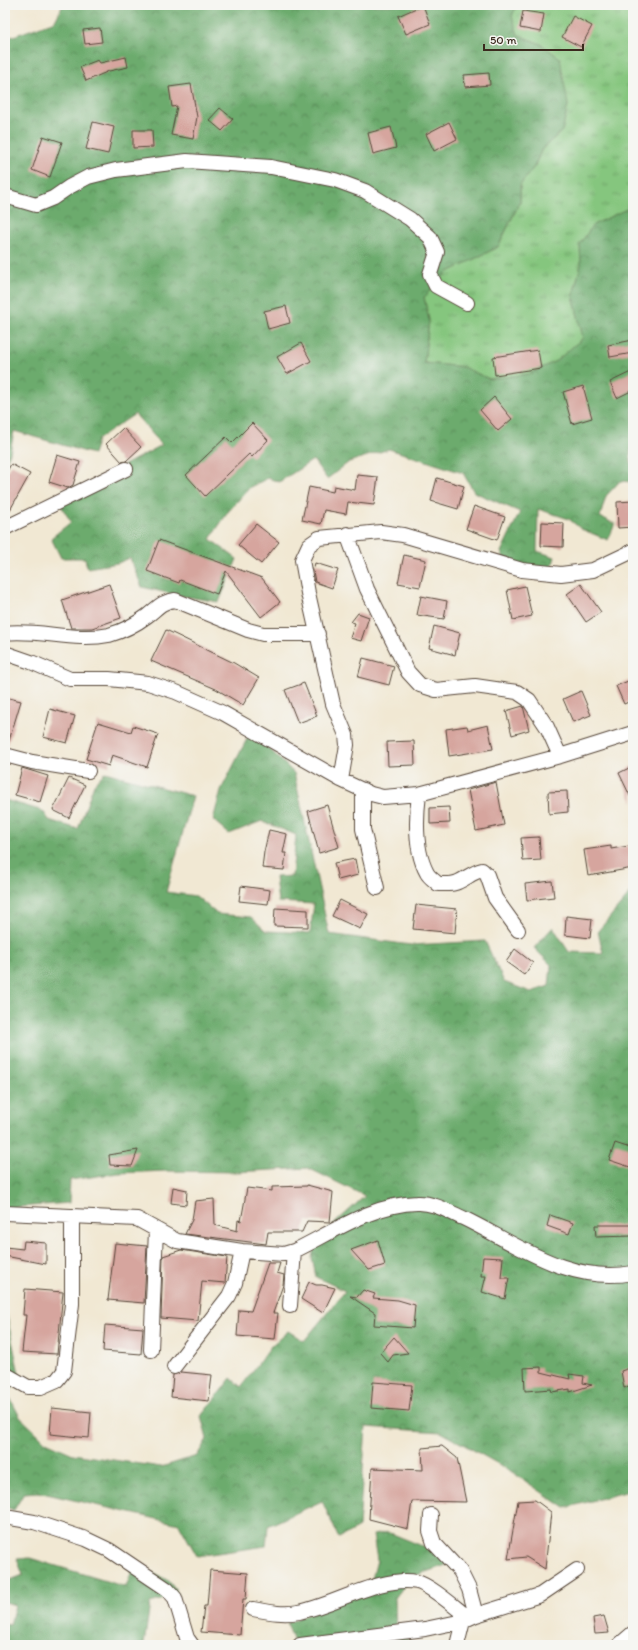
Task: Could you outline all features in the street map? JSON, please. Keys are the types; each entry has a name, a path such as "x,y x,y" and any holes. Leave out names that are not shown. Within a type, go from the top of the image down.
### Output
{"street":[{"path":"5,196 36,205 49,201 69,186 88,177 116,170 186,160 271,167 335,180 365,191 410,219 430,237 437,252 430,274 436,286 467,303"},
{"path":"5,528 126,469"},
{"path":"341,780 347,745 346,735 333,704 308,593 302,560 309,545 318,538 346,534 381,532 403,535 522,570 561,574 593,570 633,551"},
{"path":"346,534 367,589 408,672 420,685 436,690 475,686 517,692 529,700 547,727 560,756"},
{"path":"5,633 16,631 81,636 106,635 124,631 163,602 174,600 248,630 263,634 318,634"},
{"path":"5,653 31,662 70,679 109,679 148,683 176,692 223,713 341,780 383,797 419,794 560,756 633,733"},
{"path":"5,755 32,762 88,771"},
{"path":"363,790 364,829 377,888"},
{"path":"419,794 417,809 420,852 427,874 438,884 451,884 458,882 476,871 482,870 487,875 495,898 518,930"},
{"path":"5,1213 138,1218 148,1223 156,1230 176,1240 242,1250 284,1254 294,1251 366,1215 388,1206 419,1202 441,1208 482,1227 549,1263 588,1274 633,1273"},
{"path":"5,1374 28,1386 41,1387 57,1380 64,1371 72,1304 72,1216"},
{"path":"152,1350 156,1230"},
{"path":"174,1367 229,1296 235,1282 242,1250"},
{"path":"290,1306 294,1251"},
{"path":"431,1515 430,1531 434,1543 460,1571 469,1589 469,1618 457,1645"},
{"path":"5,1517 34,1522 86,1539 109,1550 168,1589 175,1598 187,1638 192,1645"},
{"path":"300,1645 426,1629 469,1618 540,1594 577,1570"},
{"path":"253,1609 277,1614 299,1612 373,1587 404,1582 417,1582 426,1586 469,1618"},
{"path":"619,1645 633,1633"}],"green space":[{"path":"63,5 517,5 512,16 518,35 541,44 560,58 568,105 562,131 542,149 534,167 520,185 520,201 498,247 448,272 424,297 429,320 424,363 463,367 489,379 529,374 556,361 583,338 573,295 581,265 580,244 593,225 633,206 633,450 630,450 633,482 620,481 606,496 600,517 615,524 608,540 581,529 569,519 538,509 537,551 555,557 550,573 506,563 501,552 520,512 474,492 463,473 389,449 349,462 327,479 313,460 279,482 268,478 250,487 228,512 210,539 237,559 219,602 176,595 142,587 130,558 118,563 87,568 85,558 61,558 51,538 71,522 60,504 102,477 162,445 135,414 98,439 93,454 14,431 10,453 5,464 5,39 55,21"},
{"path":"517,5 633,5 633,206 593,225 580,244 581,265 573,295 583,338 556,361 529,374 489,379 463,367 424,363 429,320 424,297 448,272 498,247 520,202 520,185 534,167 542,149 562,131 568,105 541,44 518,35 511,16"},
{"path":"251,731 294,773 329,934 411,945 485,941 504,982 531,992 549,986 551,965 534,948 553,927 569,952 603,953 598,931 633,890 633,1490 565,1508 509,1470 441,1432 366,1427 359,1527 339,1538 322,1501 268,1526 266,1546 197,1556 179,1524 38,1492 24,1493 14,1510 5,1507 5,1307 20,1378 8,1394 20,1417 46,1442 73,1454 161,1467 197,1456 207,1439 201,1416 231,1378 241,1387 271,1346 288,1331 304,1341 345,1291 316,1277 312,1258 315,1241 365,1196 308,1168 236,1172 167,1171 118,1173 70,1180 69,1203 5,1208 5,800 43,811 49,820 78,829 94,784 105,772 193,796 166,892 196,896 217,914 251,917 266,931 310,933 314,904 278,902 275,877 292,876 296,835 262,821 229,834 213,820 221,790"},
{"path":"388,1532 432,1550 449,1564 411,1577 395,1598 396,1633 412,1641 412,1645 295,1645 287,1623 370,1587 377,1560 373,1535"},
{"path":"30,1558 126,1587 134,1565 168,1580 179,1595 150,1603 144,1645 5,1645 5,1624 10,1625 15,1605 5,1602 5,1582 23,1575 17,1559"}],"building":[{"path":"423,5 430,24 406,34 398,16"},
{"path":"523,11 544,14 541,32 520,28"},
{"path":"573,16 592,26 581,47 562,37"},
{"path":"100,28 102,42 85,44 83,30"},
{"path":"126,57 128,67 109,71 86,81 80,67 98,60 100,63"},
{"path":"489,73 490,85 465,87 464,75"},
{"path":"191,84 197,117 193,139 171,135 177,106 172,107 169,87"},
{"path":"220,108 233,119 222,131 209,120"},
{"path":"93,122 114,127 108,154 86,149"},
{"path":"449,122 457,139 434,151 426,134"},
{"path":"391,127 396,148 373,154 368,133"},
{"path":"133,130 152,130 153,147 133,148"},
{"path":"43,136 62,142 50,177 32,170"},
{"path":"286,306 290,323 268,329 264,311"},
{"path":"633,340 633,353 610,357 608,345"},
{"path":"301,343 311,361 287,374 277,357"},
{"path":"538,350 541,368 495,375 493,357"},
{"path":"633,371 633,390 617,398 610,382"},
{"path":"583,386 592,418 572,424 563,392"},
{"path":"494,397 512,419 498,431 480,410"},
{"path":"252,423 268,440 252,457 249,454 205,496 186,475 226,437 232,443"},
{"path":"123,428 141,447 126,461 122,462 106,444"},
{"path":"57,455 80,462 73,485 68,488 49,482"},
{"path":"11,464 30,474 5,519 5,475"},
{"path":"357,475 378,477 374,505 348,502 346,514 324,510 321,524 302,520 309,487 333,492 334,486 355,490"},
{"path":"437,478 464,486 458,509 431,501"},
{"path":"633,501 633,527 618,528 617,502"},
{"path":"474,506 505,517 497,540 466,529"},
{"path":"542,522 564,523 563,547 541,546"},
{"path":"256,524 279,542 261,564 238,545"},
{"path":"159,540 262,578 280,602 261,617 226,571 217,594 180,580 179,583 147,571"},
{"path":"404,555 426,560 420,587 398,583"},
{"path":"315,563 338,570 332,588 315,582 313,571"},
{"path":"109,584 121,618 92,628 71,628 62,600"},
{"path":"581,584 601,612 586,622 567,594"},
{"path":"525,586 532,616 513,620 507,590"},
{"path":"421,596 447,601 444,619 417,615"},
{"path":"358,613 369,617 361,641 350,638 355,623 351,622"},
{"path":"434,626 460,633 455,655 429,648"},
{"path":"166,630 234,663 259,678 243,705 216,689 151,661"},
{"path":"363,658 394,666 389,685 358,677"},
{"path":"633,679 633,700 624,704 616,686"},
{"path":"304,683 317,716 298,723 285,690"},
{"path":"581,691 591,715 573,722 563,699"},
{"path":"5,697 21,701 8,744 5,744"},
{"path":"523,706 529,730 512,735 506,711"},
{"path":"50,709 75,716 67,743 43,737"},
{"path":"98,722 131,732 133,726 158,734 147,767 112,755 109,766 86,759"},
{"path":"488,725 493,749 449,756 446,729 467,726 468,730"},
{"path":"414,741 415,765 388,766 387,742"},
{"path":"633,766 633,802 619,773"},
{"path":"22,768 48,776 40,802 15,795"},
{"path":"69,778 85,785 69,818 53,810"},
{"path":"496,782 504,825 476,831 468,790"},
{"path":"567,791 568,812 549,814 548,792"},
{"path":"327,805 339,847 319,853 308,811"},
{"path":"449,807 450,823 430,824 430,808"},
{"path":"269,830 287,834 283,853 286,853 284,870 262,868"},
{"path":"539,837 541,860 523,861 521,838"},
{"path":"611,846 611,849 629,846 633,868 588,876 584,850"},
{"path":"355,859 358,875 338,880 334,863"},
{"path":"552,881 554,897 527,900 525,884"},
{"path":"241,886 270,890 268,904 239,901"},
{"path":"340,900 368,914 360,929 332,916"},
{"path":"416,905 457,909 455,933 413,929"},
{"path":"275,908 308,910 308,927 274,926"},
{"path":"566,916 592,919 590,938 565,935"},
{"path":"515,949 533,963 524,975 506,962"},
{"path":"615,1143 633,1149 633,1158 630,1167 609,1160"},
{"path":"138,1150 132,1166 110,1165 109,1155"},
{"path":"307,1185 333,1192 330,1222 307,1221 302,1232 268,1232 266,1244 185,1234 192,1220 195,1201 214,1199 215,1225 237,1231 238,1220 241,1221 247,1188 272,1191 272,1187"},
{"path":"173,1187 187,1190 186,1205 171,1203"},
{"path":"550,1215 573,1223 569,1234 547,1226"},
{"path":"595,1225 633,1225 633,1236 596,1237"},
{"path":"378,1240 385,1265 369,1270 351,1250"},
{"path":"24,1241 46,1243 46,1264 5,1256 5,1247 23,1249"},
{"path":"115,1243 147,1246 144,1303 108,1300"},
{"path":"181,1250 227,1257 225,1283 202,1281 198,1321 161,1318 163,1256"},
{"path":"483,1257 503,1258 501,1278 509,1278 505,1299 482,1292 486,1276 481,1276"},
{"path":"268,1263 280,1263 277,1273 284,1275 283,1285 273,1313 278,1313 275,1339 237,1336 239,1310 251,1311"},
{"path":"309,1282 316,1285 335,1288 323,1313 301,1299"},
{"path":"25,1289 63,1292 57,1354 22,1352 26,1315 23,1315"},
{"path":"363,1290 375,1294 373,1298 398,1300 415,1305 413,1328 374,1325 375,1313 350,1296 357,1297"},
{"path":"105,1325 143,1328 141,1354 103,1351"},
{"path":"394,1337 408,1353 393,1355 388,1362 380,1353"},
{"path":"541,1367 541,1372 570,1379 569,1374 584,1376 583,1383 592,1385 570,1392 570,1389 552,1392 551,1389 525,1391 524,1368"},
{"path":"633,1367 633,1384 624,1388 621,1371"},
{"path":"181,1372 212,1375 209,1401 171,1397 173,1375"},
{"path":"373,1382 412,1385 409,1411 371,1408"},
{"path":"52,1408 91,1412 89,1438 50,1434"},
{"path":"442,1446 457,1458 466,1502 412,1501 408,1529 369,1519 372,1468 423,1470 422,1448"},
{"path":"535,1500 551,1512 545,1569 526,1557 508,1559 518,1501"},
{"path":"210,1570 248,1573 246,1599 243,1599 240,1635 201,1632 204,1606 207,1606"},
{"path":"604,1616 609,1633 595,1634 593,1618"}]}
